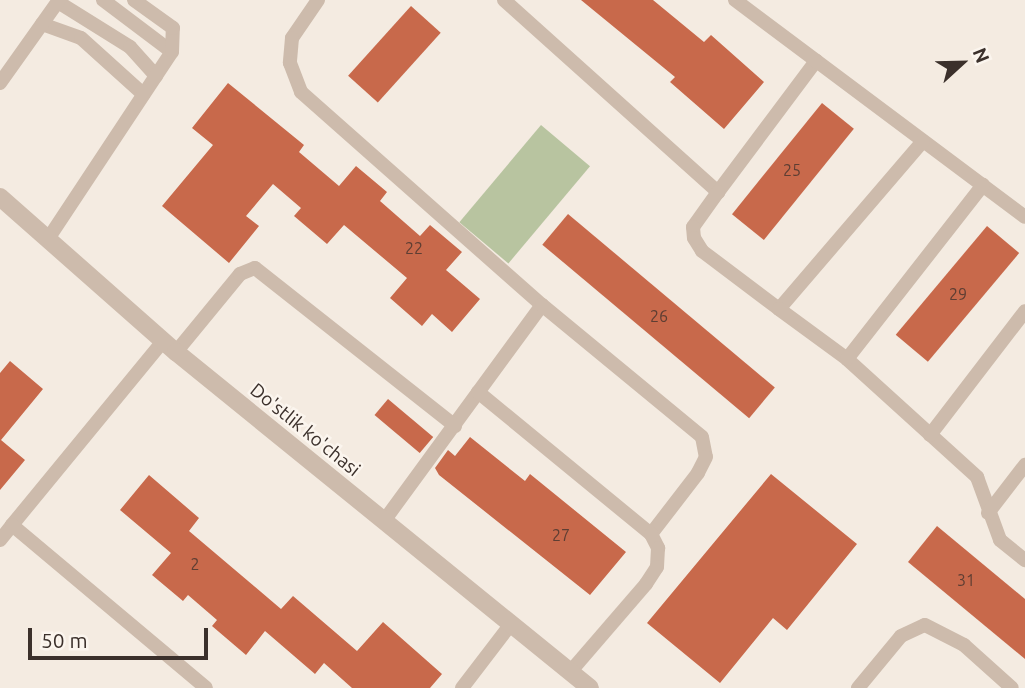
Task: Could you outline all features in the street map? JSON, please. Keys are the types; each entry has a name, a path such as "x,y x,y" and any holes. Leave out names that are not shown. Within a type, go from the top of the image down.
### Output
{"street":[{"name":"Do'stlik ko'chasi","path":"0,197 170,346 590,688"}],"lane":[{"path":"103,0 172,52"},
{"path":"48,239 172,52 173,28 134,0"},
{"path":"318,0 292,38 290,63 301,92 542,305 702,437 706,457 698,473 651,534"},
{"path":"504,0 718,192"},
{"path":"735,0 1025,217"},
{"path":"0,83 58,1 130,47 156,76"},
{"path":"42,24 81,38 143,94"},
{"path":"816,61 718,192 694,227 694,238 702,251 847,359 981,483 988,513 1000,540 1025,560"},
{"path":"779,309 923,141"},
{"path":"847,359 983,185"},
{"path":"0,540 170,346 240,274 255,268 455,426"},
{"path":"384,521 542,305"},
{"path":"930,435 1025,311"},
{"path":"478,392 651,534 660,556 657,567 570,672"},
{"path":"988,513 1025,465"},
{"path":"12,525 206,688"},
{"path":"462,688 511,624"},
{"path":"858,688 901,636 925,625 964,645 1012,688"}],"green space":[{"path":"541,125 590,166 508,263 459,222"}],"building":[{"path":"581,0 653,0 704,42 711,35 764,82 724,129 670,82 675,77"},
{"path":"411,6 441,33 378,103 348,76"},
{"path":"228,83 304,145 299,152 339,186 356,166 387,192 380,201 420,236 430,225 462,252 446,270 480,299 452,332 432,314 422,326 390,298 407,278 344,225 327,244 294,216 301,208 273,184 246,216 259,226 229,263 162,206 213,145 192,128"},
{"path":"822,103 854,129 764,240 732,214"},
{"path":"568,214 775,388 749,418 542,245"},
{"path":"987,226 1019,253 928,362 896,335"},
{"path":"10,361 43,389 1,440 25,460 0,490 0,373"},
{"path":"388,399 433,437 420,453 375,415"},
{"path":"470,437 525,481 530,474 626,552 590,595 439,475 435,468 448,450 455,456"},
{"path":"771,474 857,544 787,630 773,618 720,683 647,623"},
{"path":"149,475 199,518 189,531 281,609 293,596 357,651 383,622 442,674 430,688 352,688 324,663 315,674 265,631 246,655 212,626 217,620 188,595 183,601 152,575 171,553 120,510"},
{"path":"937,526 1025,599 1025,659 908,562"}]}
